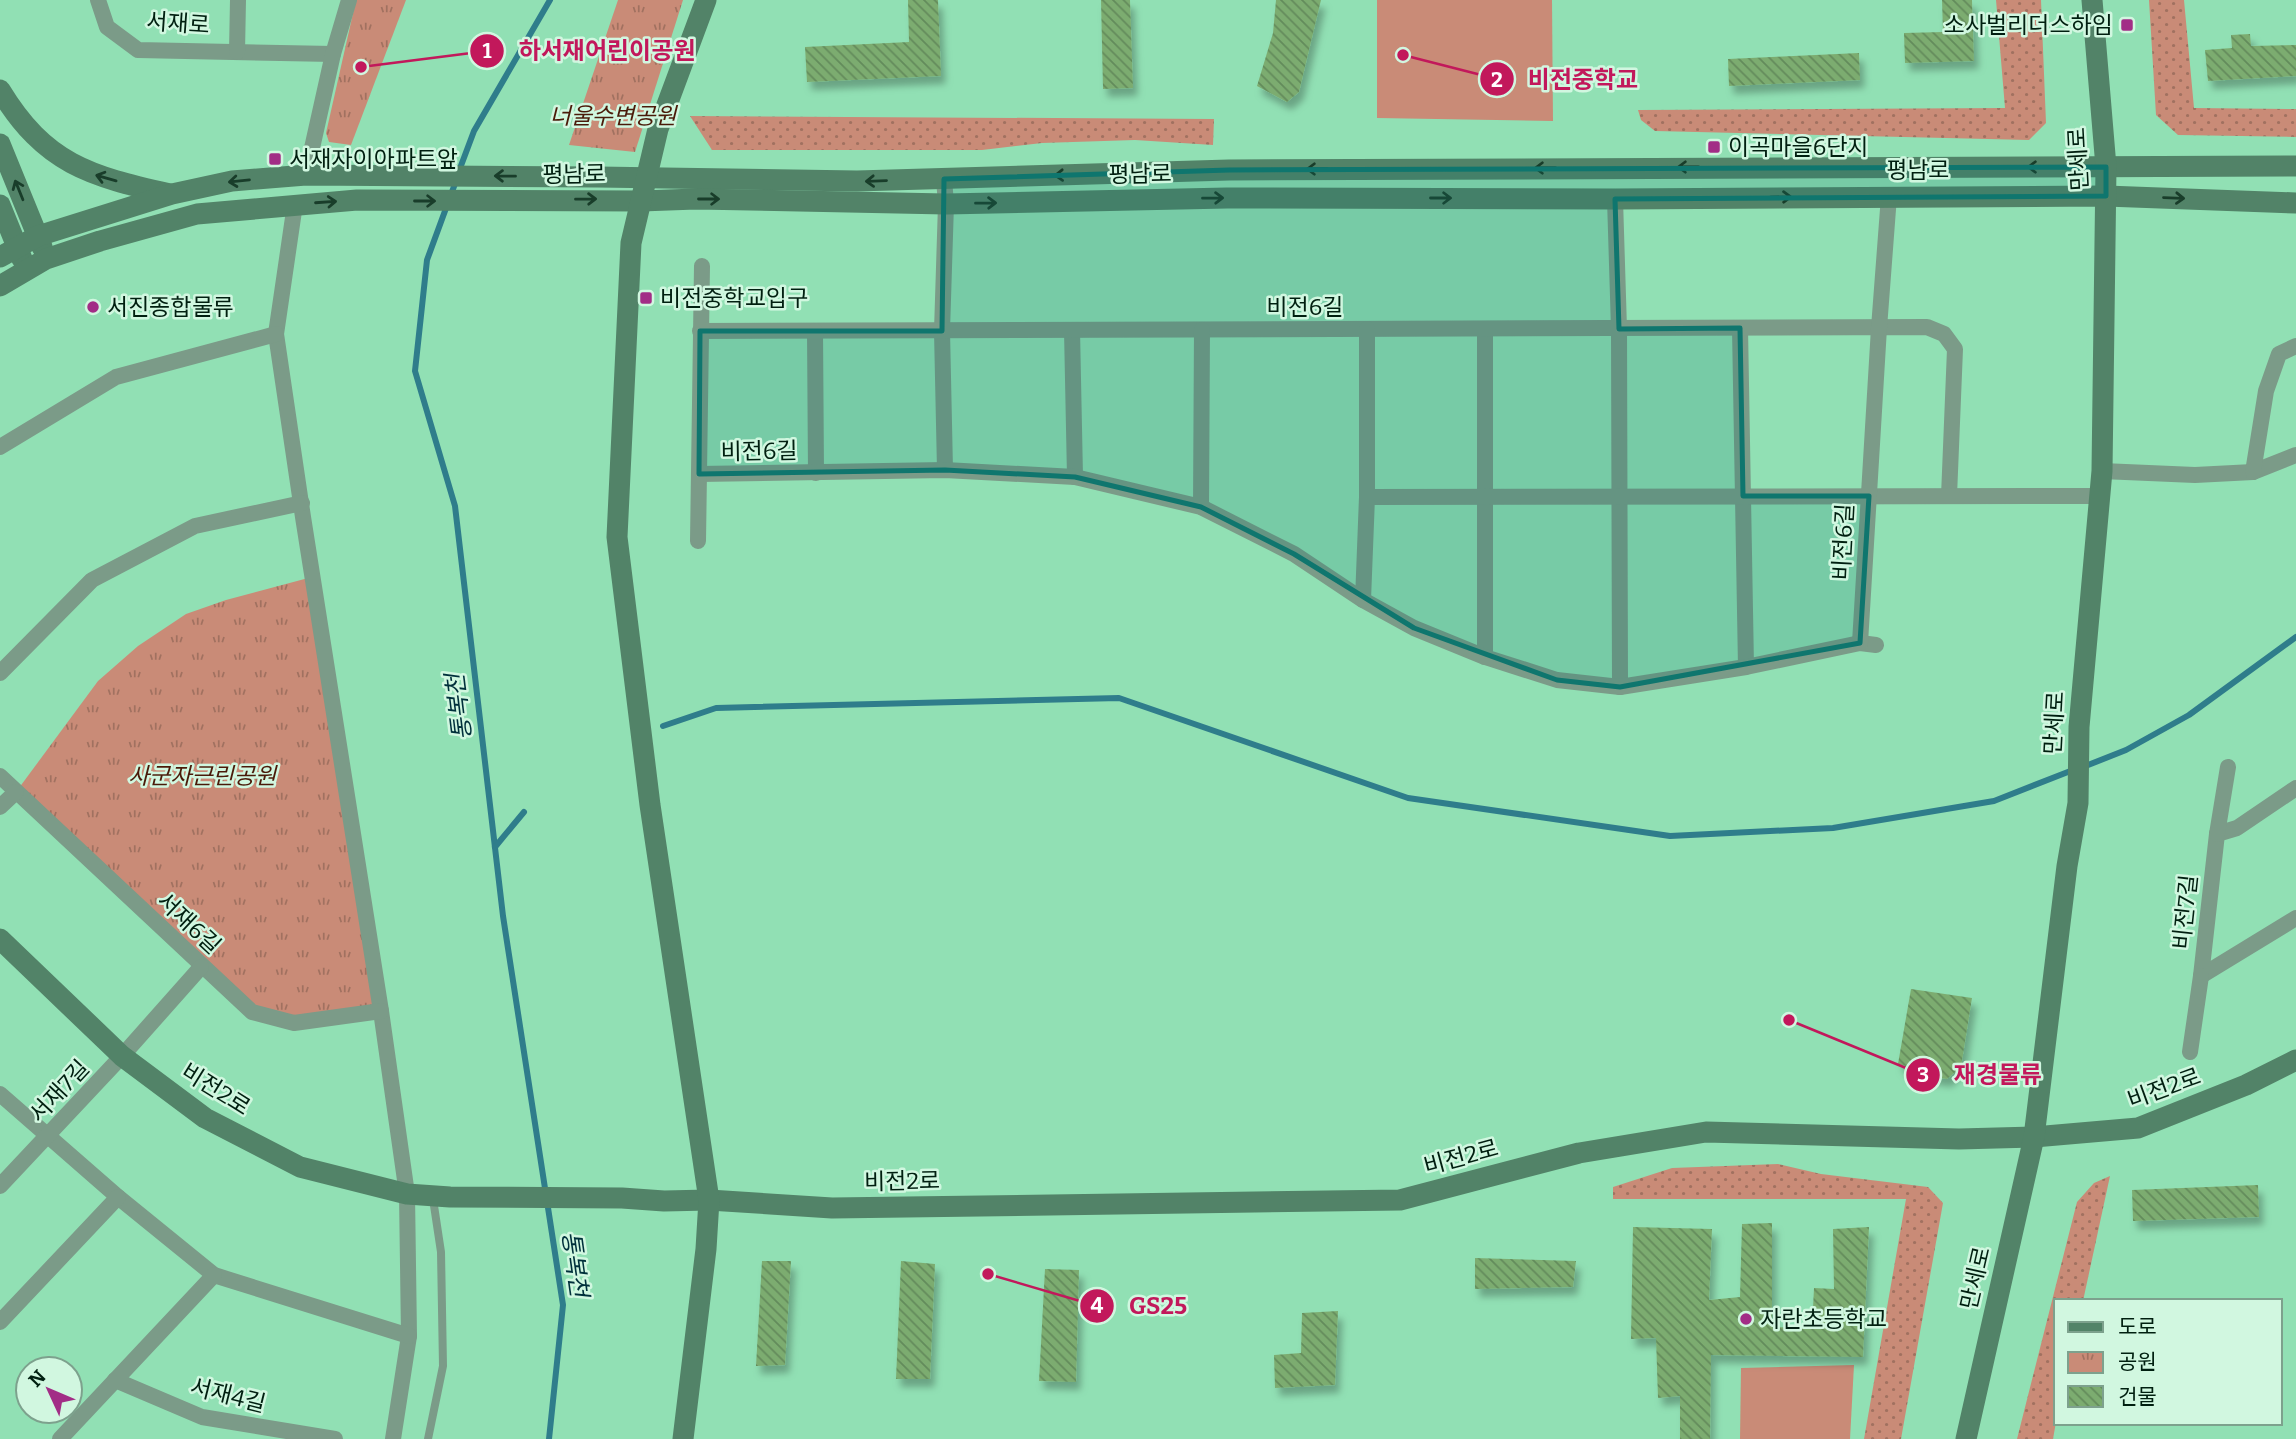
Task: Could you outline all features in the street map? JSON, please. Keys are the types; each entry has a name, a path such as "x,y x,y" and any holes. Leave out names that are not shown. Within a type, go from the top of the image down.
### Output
{"street":[{"name":"서재로","path":"98,0 107,27 138,50 333,54"},
{"name":"서재로","path":"237,52 238,0"},
{"path":"306,175 333,54 349,0"},
{"path":"683,1439 706,1249 709,1199 650,805 617,537 631,243 658,129 706,0"},
{"name":"만세로","path":"1966,1439 2034,1137 2067,866 2078,803 2079,727 2102,471 2106,167 2092,0"},
{"path":"0,90 15,114 44,146 66,162 87,172 172,194"},
{"path":"0,144 46,259"},
{"name":"평남로","path":"8,252 38,236 172,194 232,181 306,175 857,181 1228,170 2296,166"},
{"path":"944,178 946,204 942,331 945,470"},
{"name":"비전6길","path":"1879,328 700,331 699,474 945,470 1075,477 1201,507 1294,554 1363,600 1414,628 1485,657 1557,680 1620,687 1868,644 1869,496 1889,196"},
{"name":"평남로","path":"0,286 46,259 197,214 357,200 806,200 946,204 1227,198 2106,196 2296,203"},
{"path":"1615,199 1619,329 1620,687"},
{"path":"295,204 276,334 407,1194 409,1336 393,1439"},
{"path":"0,205 8,252 26,270"},
{"path":"700,331 702,266"},
{"path":"1879,328 1927,327 1944,334 1955,349 1949,496"},
{"path":"1741,328 1746,667"},
{"name":"비전6길","path":"1363,600 1367,497 1367,329"},
{"path":"1485,329 1485,657"},
{"path":"1072,330 1075,477"},
{"path":"1201,507 1202,330"},
{"path":"816,331 816,472"},
{"path":"0,447 116,377 276,334"},
{"path":"2253,472 2266,391 2278,354 2296,346"},
{"path":"2102,471 2195,475 2253,472 2296,455"},
{"path":"698,541 699,474"},
{"path":"1367,497 2101,496"},
{"path":"0,673 92,580 195,526 302,503"},
{"name":"비전7길","path":"2201,976 2217,834 2228,766"},
{"name":"서재6길","path":"0,776 252,1012 294,1023 381,1011"},
{"path":"2217,834 2237,828 2296,788"},
{"path":"0,807 16,792"},
{"name":"비전7길","path":"2201,976 2296,918"},
{"name":"비전2로","path":"0,939 122,1056 205,1118 300,1167 407,1194 441,1196 664,1201 709,1199 832,1209 1400,1200 1579,1153 1706,1132 1959,1139 2034,1137 2138,1128 2246,1085 2296,1060"},
{"name":"서재7길","path":"0,1186 201,967"},
{"path":"2190,1052 2201,976"},
{"path":"0,1094 118,1197 214,1275 409,1336"},
{"path":"0,1322 118,1197"},
{"path":"60,1439 214,1275"},
{"name":"서재4길","path":"115,1380 202,1417 335,1439"}],"lane":[{"path":"428,1439 443,1366 441,1196"}],"highlighted area":[{"path":"2106,167 2106,196 1615,199 1619,329 1740,328 1743,496 1869,496 1860,643 1620,687 1557,680 1414,628 1294,554 1201,507 1075,477 945,470 699,474 700,331 942,331 944,179 1229,170"}],"green space":[{"path":"356,0 406,0 351,145 329,142 326,133"},
{"name":"너울수변공원","path":"618,0 683,0 635,152 569,145"},
{"path":"1377,0 1552,0 1553,121 1377,118"},
{"path":"1996,0 2041,0 2046,123 2029,140 1655,131 1641,120 1638,110 2005,108"},
{"path":"2149,0 2184,0 2194,108 2296,109 2296,137 2178,135 2156,115"},
{"path":"690,116 1214,119 1213,145 1135,140 1042,143 982,150 712,150"},
{"name":"사군자근린공원","path":"312,577 381,1011 294,1023 252,1012 16,792 98,681 138,646 186,614 226,600"},
{"path":"1778,1164 1821,1174 1928,1187 1943,1203 1901,1439 1864,1439 1906,1199 1613,1199 1613,1187 1672,1168"},
{"path":"2110,1176 2083,1299 2054,1299 2055,1425 2053,1439 2017,1439 2077,1202 2094,1183"},
{"path":"1854,1365 1850,1439 1740,1439 1741,1368"}],"building":[{"path":"908,0 938,0 941,76 807,82 805,47 909,42"},
{"path":"1101,0 1130,0 1133,88 1103,89"},
{"path":"1276,0 1321,0 1299,92 1287,102 1257,86 1273,33"},
{"path":"1942,0 1972,0 1974,61 1905,63 1904,33 1943,32"},
{"path":"2250,34 2251,46 2296,45 2296,76 2208,81 2205,50 2232,48 2231,35"},
{"path":"1859,53 1860,80 1729,86 1728,59"},
{"path":"1911,989 1972,998 1961,1067 1947,1079 1904,1072 1905,1066 1898,1064"},
{"path":"2258,1185 2259,1217 2133,1221 2132,1190"},
{"path":"1772,1223 1772,1327 1812,1328 1814,1288 1834,1289 1833,1229 1869,1227 1863,1357 1711,1355 1710,1439 1680,1439 1680,1396 1658,1398 1656,1338 1631,1339 1633,1227 1712,1229 1709,1300 1740,1297 1742,1224"},
{"path":"1475,1258 1576,1261 1573,1287 1475,1289"},
{"path":"762,1261 791,1261 785,1365 756,1366"},
{"path":"901,1261 935,1264 930,1379 896,1379"},
{"path":"1045,1269 1079,1270 1076,1382 1039,1381"},
{"path":"1338,1311 1335,1385 1275,1388 1274,1355 1301,1353 1302,1313"}],"waterway":[{"name":"통복천","path":"459,171 474,131 550,0"},
{"name":"통복천","path":"456,181 427,260 415,371 455,506 503,916 563,1305 549,1439"},
{"path":"2083,767 2126,750 2189,715 2296,637"},
{"path":"663,726 716,708 1119,698 1408,798 1670,836 1833,828 1994,801 2073,770"},
{"path":"495,847 524,812"}],"place":[{"name":"소사벌리더스하임","path":"2127,25"},
{"name":"비전중학교","path":"1403,55"},
{"name":"하서재어린이공원","path":"361,67"},
{"name":"이곡마을6단지","path":"1714,147"},
{"name":"서재자이아파트앞","path":"275,159"},
{"name":"비전중학교입구","path":"646,298"},
{"name":"서진종합물류","path":"93,307"},
{"name":"재경물류","path":"1789,1020"},
{"name":"GS25","path":"988,1274"},
{"name":"자란초등학교","path":"1746,1319"}]}
